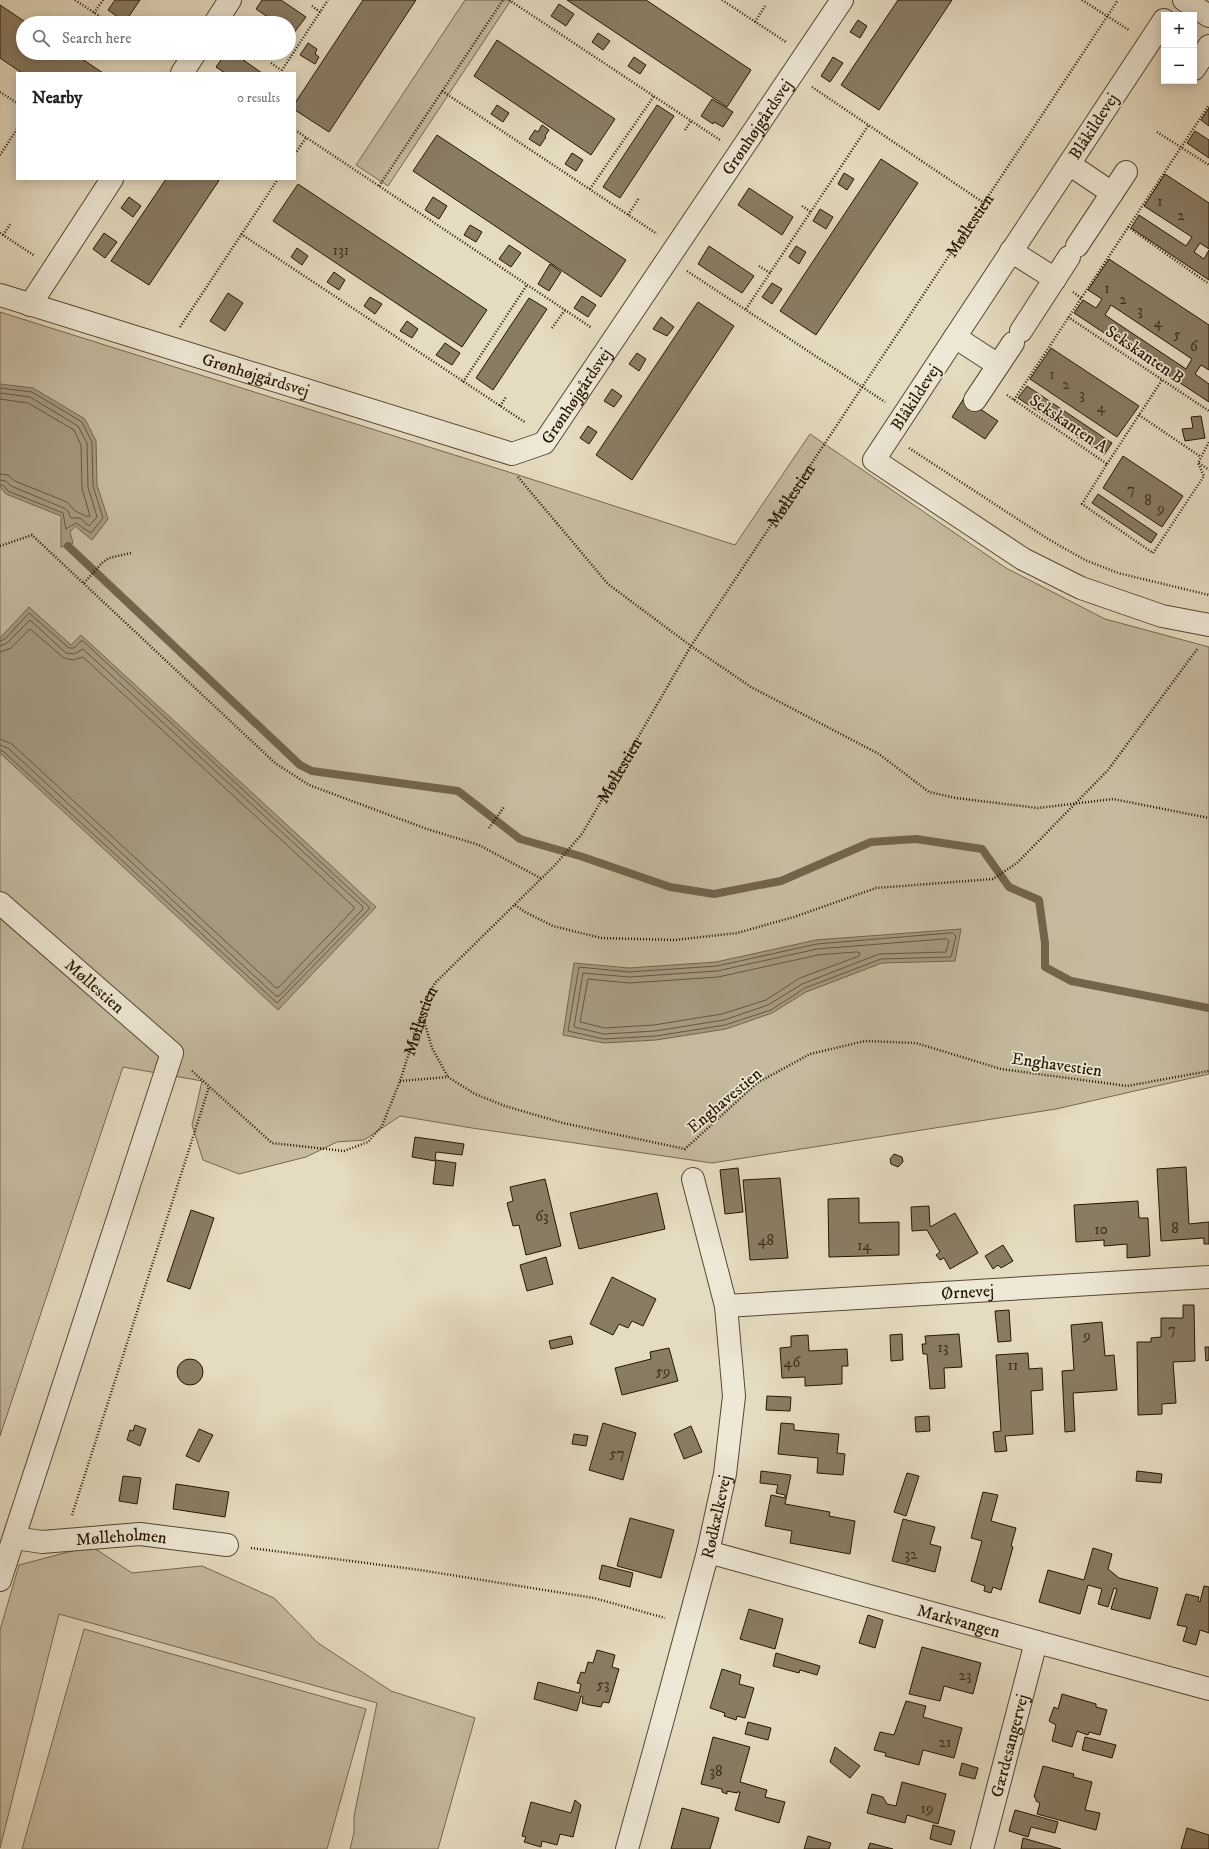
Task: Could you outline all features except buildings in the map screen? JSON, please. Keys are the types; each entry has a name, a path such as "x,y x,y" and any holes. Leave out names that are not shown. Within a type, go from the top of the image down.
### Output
{"street":[{"path":"220,16 230,0"},
{"name":"Grønhøjgårdsvej","path":"0,295 512,454 544,443 671,252 842,0"},
{"path":"1169,12 1177,0"},
{"path":"1184,0 1209,16"},
{"name":"Blåkildevej","path":"1161,24 874,460 1023,559 1080,588 1162,616 1209,625"},
{"path":"1197,64 1209,46"},
{"path":"183,72 190,60"},
{"path":"1069,164 1112,193"},
{"path":"975,400 1126,172"},
{"path":"30,305 111,180"},
{"path":"1011,251 1055,279"},
{"path":"955,336 992,373"},
{"name":"Møllestien","path":"0,903 172,1053"},
{"path":"0,1580 9,1544 172,1053"},
{"name":"Rødkælkevej","path":"627,1849 708,1552 725,1474 734,1396 726,1306 693,1179"},
{"name":"Ørnevej","path":"726,1306 1209,1277"},
{"name":"Mølleholmen","path":"9,1544 140,1534 227,1545"},
{"name":"Markvangen","path":"708,1552 1209,1689"},
{"name":"Gærdesangervej","path":"982,1849 1036,1642"}],"path":[{"path":"75,0 99,16"},
{"path":"94,13 103,0"},
{"path":"296,48 328,0"},
{"path":"379,186 503,0"},
{"path":"509,0 739,153"},
{"path":"722,0 805,55"},
{"path":"1082,0 1148,43"},
{"name":"Møllestien","path":"172,1053 272,1143 344,1151 368,1142 382,1126 400,1081 427,997 435,983 542,879 582,834 691,646 864,387 1118,0"},
{"path":"312,6 320,12"},
{"path":"755,22 765,6"},
{"path":"271,63 280,72 288,60"},
{"path":"792,74 984,203"},
{"path":"442,91 628,215 671,252 746,309 903,414"},
{"path":"0,92 16,102"},
{"path":"590,189 654,96"},
{"path":"1014,400 1209,105"},
{"path":"685,130 691,121"},
{"path":"746,309 868,126"},
{"path":"0,155 16,131"},
{"path":"296,131 612,341"},
{"path":"1157,132 1209,165"},
{"path":"296,153 306,138"},
{"path":"166,347 277,180"},
{"path":"628,215 639,198"},
{"path":"802,206 811,212"},
{"path":"3,235 11,223"},
{"path":"1128,227 1209,284"},
{"path":"0,233 54,268"},
{"path":"241,234 548,438"},
{"path":"760,266 770,273"},
{"path":"463,382 527,285"},
{"path":"552,328 565,310"},
{"name":"Sekskanten B","path":"1068,317 1209,411"},
{"name":"Sekskanten A","path":"992,373 1014,400 1107,464 1082,504 1153,553 1204,476 1198,462"},
{"path":"1107,464 1162,380"},
{"path":"500,406 506,396"},
{"path":"1139,415 1201,457"},
{"path":"1209,442 1198,462 1209,470"},
{"path":"904,444 1048,539 1085,560 1118,573 1209,595"},
{"path":"512,454 515,475 608,584 691,646 751,687 879,754 929,792 956,798 1038,808 1113,799 1209,818"},
{"path":"0,546 32,535 275,763 309,786 428,829 480,845 542,879"},
{"path":"84,583 102,563 109,558 131,553"},
{"path":"515,905 525,912 554,926 601,938 676,940 737,933 794,918 876,888 993,879 1017,863 1073,804 1108,770 1200,645"},
{"path":"489,828 504,808"},
{"path":"400,1081 448,1077 432,1048 422,1013"},
{"name":"Enghavestien","path":"448,1077 475,1094 505,1106 562,1124 685,1149 757,1083 810,1054 865,1041 916,1044 1001,1069 1127,1086 1209,1071"},
{"path":"64,1540 209,1087"},
{"path":"227,1545 420,1570 594,1598 689,1624"}],"shaded area":[{"path":"465,0 511,0 388,186 356,165"},
{"path":"0,312 534,480 735,545 810,434 1006,568 1105,619 1209,647 1209,1074 1056,1109 712,1163 400,1116 364,1140 337,1142 306,1157 239,1174 203,1160 192,1125 202,1081 123,1067 0,1436"},
{"path":"91,1546 132,1573 202,1566 274,1598 318,1643 391,1691 475,1718 438,1849 350,1849 354,1832 354,1816 377,1703 59,1614 0,1848 0,1630 19,1565"},
{"path":"84,1629 366,1709 327,1849 22,1849"}],"water":[{"path":"0,384 33,388 85,419 96,441 97,485 108,519 92,540 75,526 70,532 73,543 68,546 61,547 61,516 6,494 0,487"},
{"path":"29,607 71,645 81,635 376,907 278,1010 0,753 0,638"},
{"path":"961,929 955,961 882,963 806,992 772,1013 726,1029 656,1040 604,1043 563,1035 574,963 629,968 716,962 816,940"}],"waterway":[{"path":"68,546 300,765 312,771 458,791 520,839 580,856 670,887 714,894 781,881 871,842 916,839 982,849 1009,887 1039,900 1045,943 1045,967 1071,981 1209,1008"}]}
